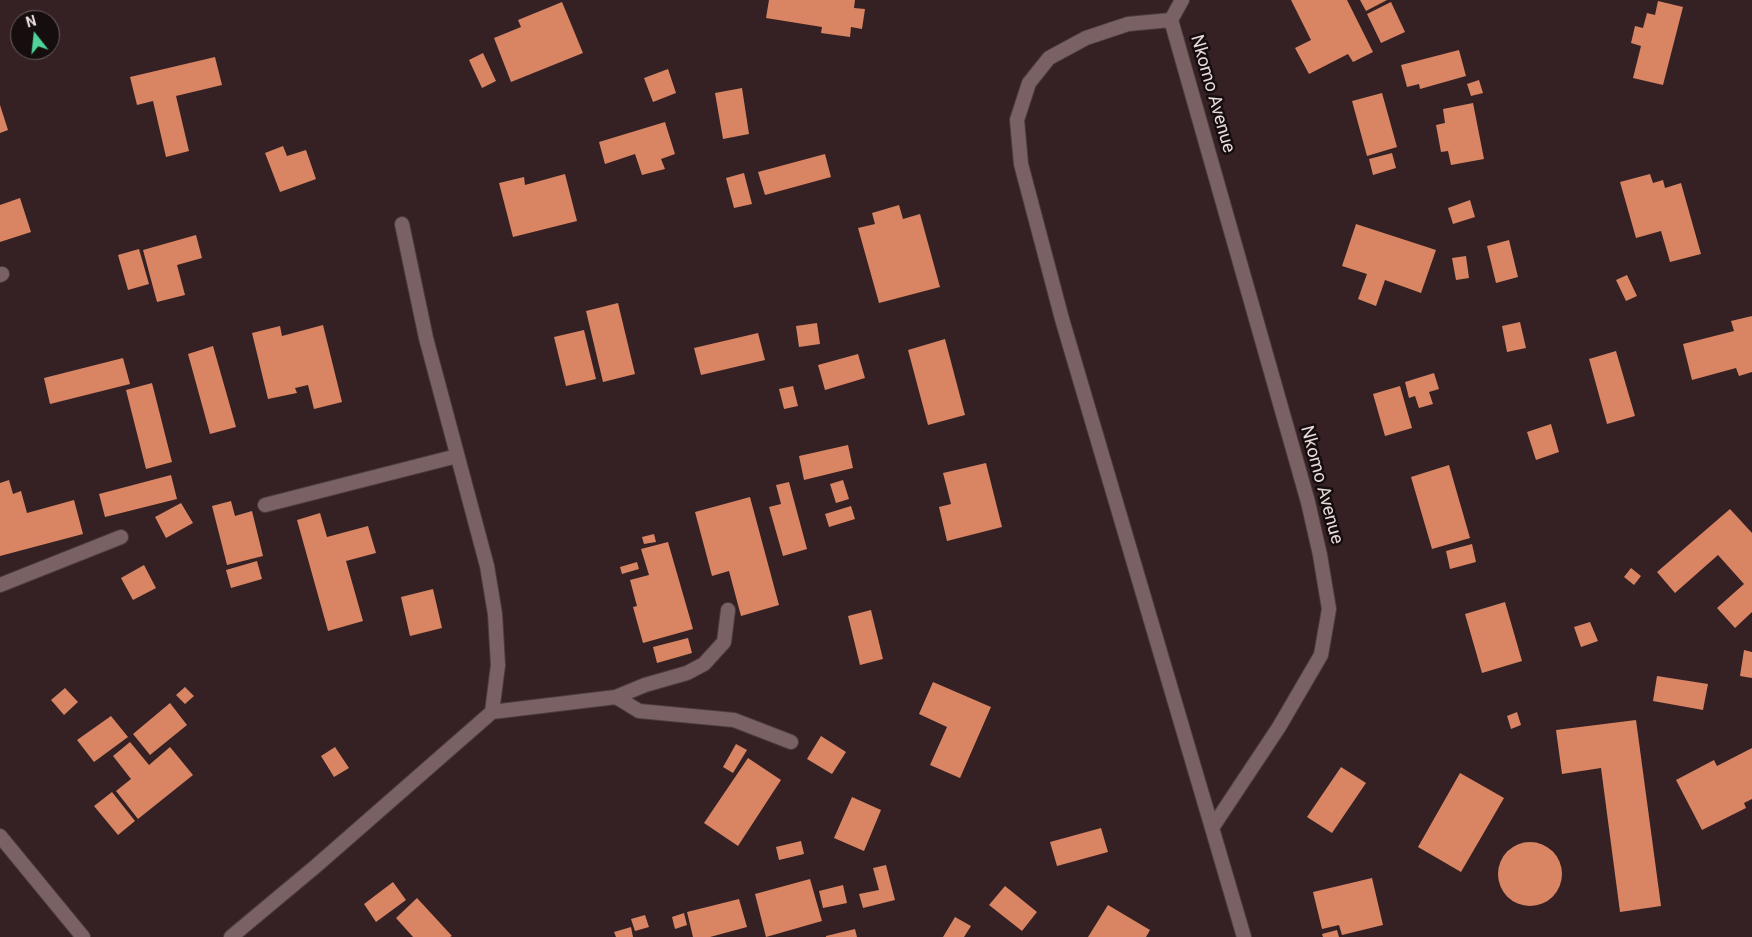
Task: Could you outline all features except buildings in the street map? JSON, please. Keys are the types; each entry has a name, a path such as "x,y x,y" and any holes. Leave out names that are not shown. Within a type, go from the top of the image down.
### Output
{"street":[{"path":"1182,0 1171,20 1128,24 1086,38 1049,58 1028,82 1017,120 1021,164 1062,319 1244,937"},
{"name":"Nkomo Avenue","path":"1171,20 1308,502 1320,555 1329,609 1321,655 1279,727 1212,828"},
{"path":"402,224 426,338 487,566 496,614 498,665 492,712"},
{"path":"265,505 457,456"},
{"path":"0,585 121,537"},
{"path":"231,937 316,866 492,712 616,697 645,685 687,673 704,664 724,642 728,610"},
{"path":"616,697 639,711 734,720 791,742"},
{"path":"0,836 83,937"}]}
